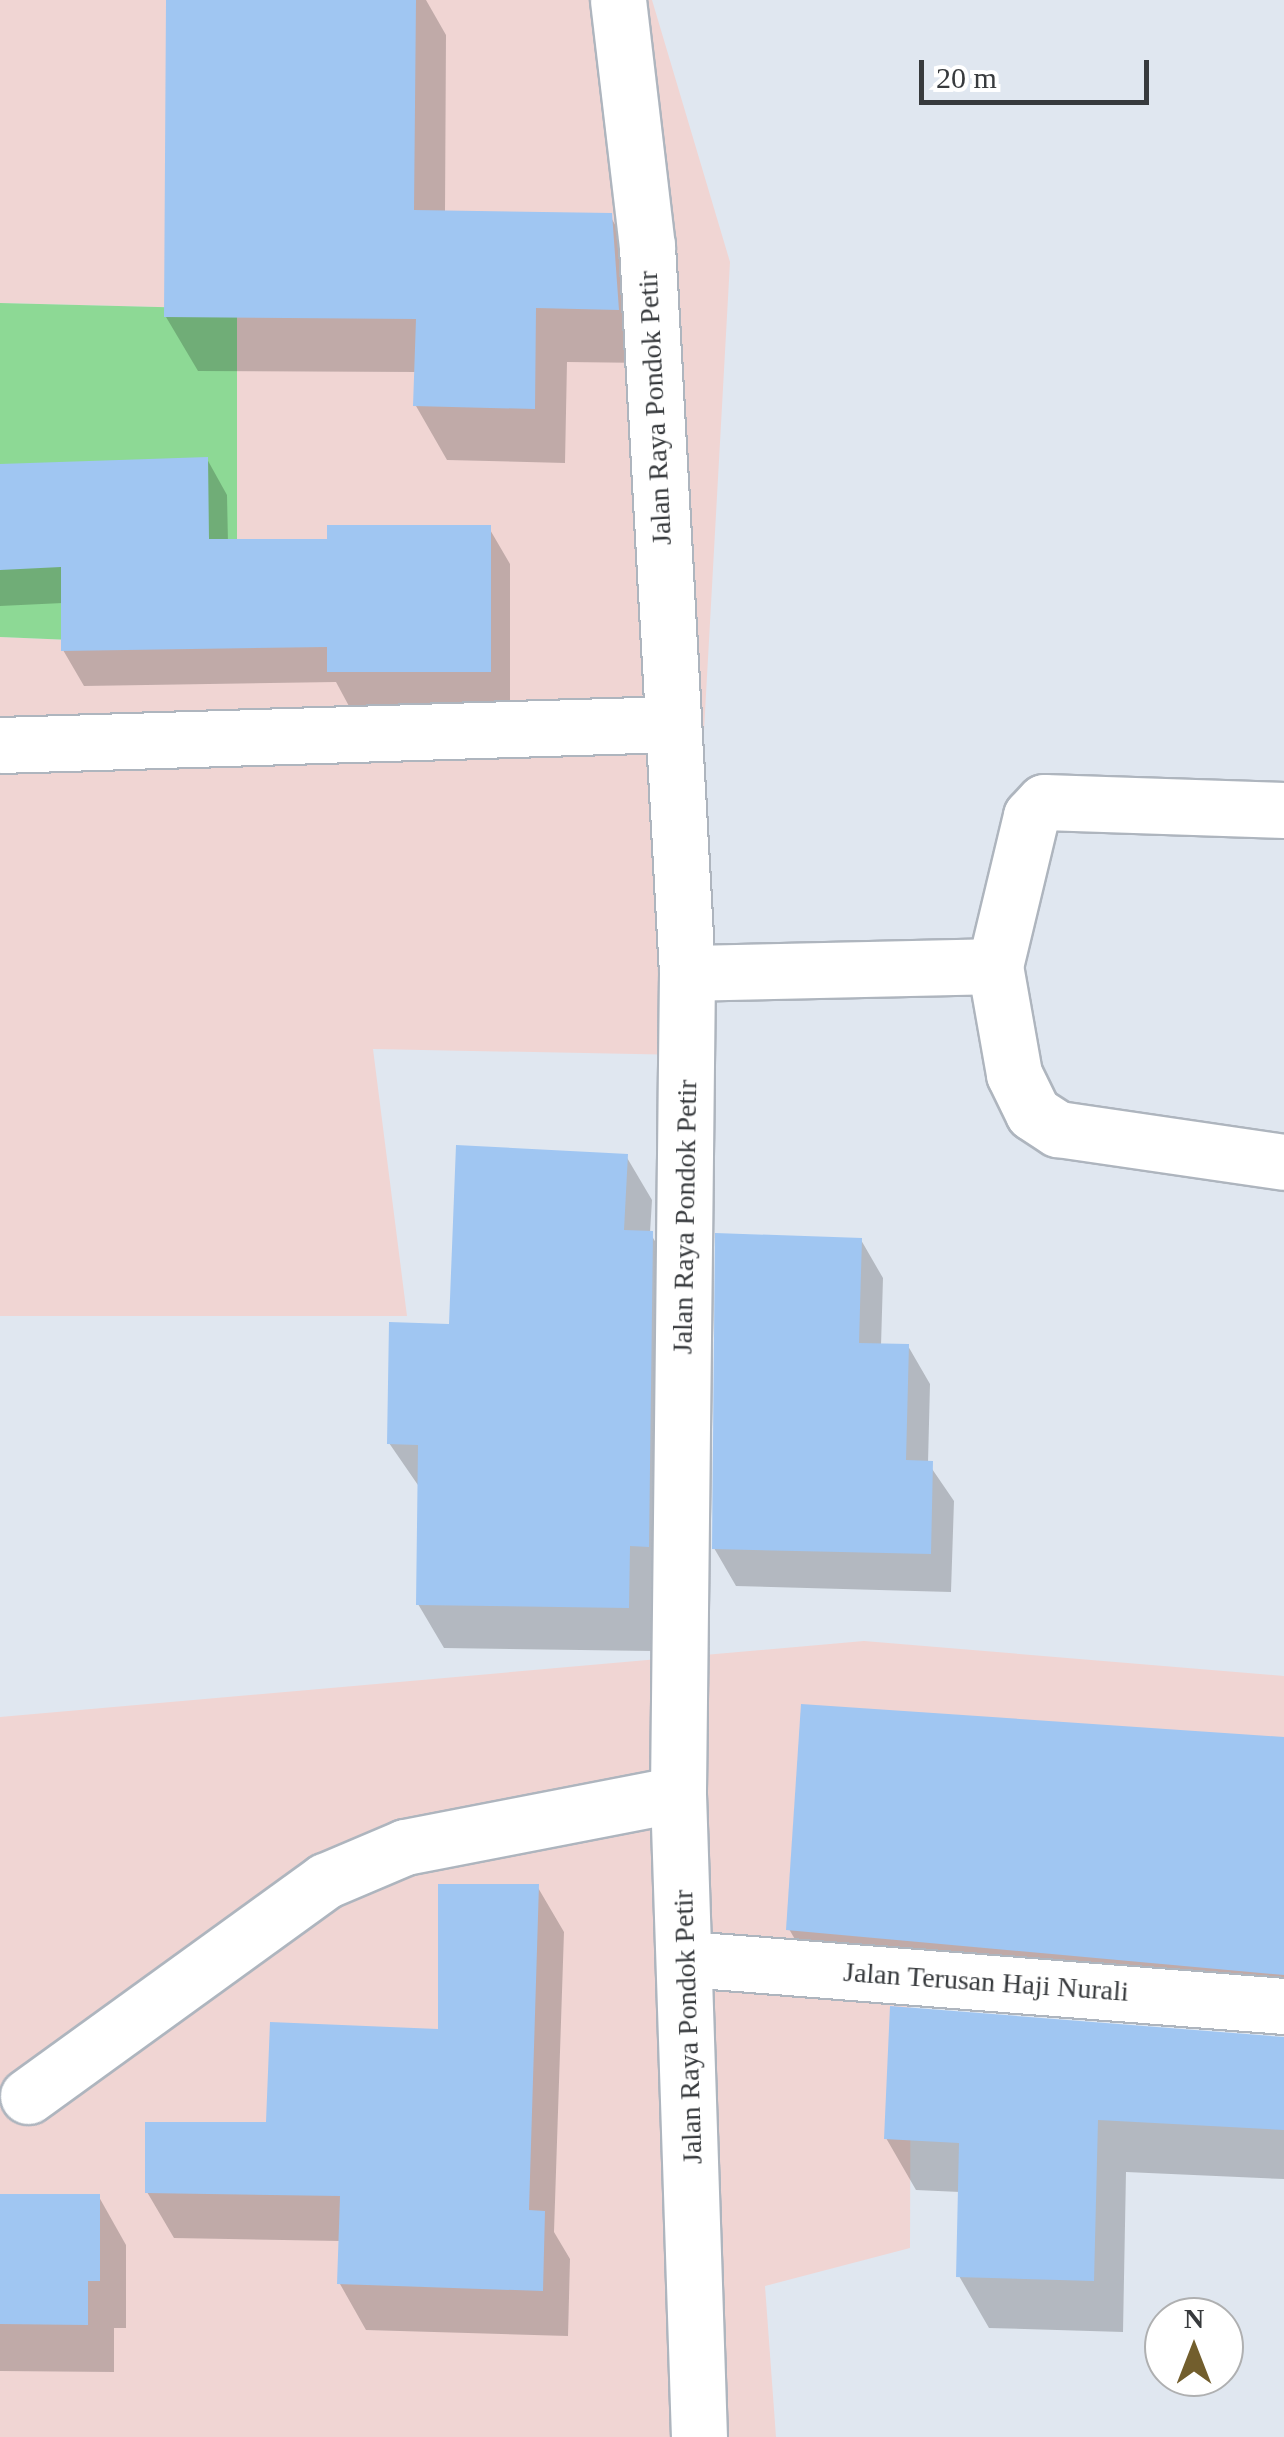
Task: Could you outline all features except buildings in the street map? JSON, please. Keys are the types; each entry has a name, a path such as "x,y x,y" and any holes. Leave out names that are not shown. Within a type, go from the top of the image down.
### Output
{"street":[{"name":"Jalan Raya Pondok Petir","path":"618,0 647,246 687,973 678,1794 687,1959 699,2437"},
{"path":"0,745 672,724"},
{"path":"1284,810 1044,802 1031,816 996,966 1014,1074 1034,1113 1058,1128 1284,1162"},
{"path":"687,973 996,966"},
{"path":"28,2096 325,1882 404,1847 678,1794"},
{"name":"Jalan Terusan Haji Nurali","path":"687,1959 1284,2006"}],"shaded area":[{"path":"0,0 652,0 730,262 686,1055 373,1049 407,1316 0,1316 0,637 236,647 237,309 0,303"},
{"path":"864,1641 1284,1676 1284,1982 911,1948 910,2248 765,2286 776,2437 0,2437 0,1717"}],"green space":[{"path":"0,303 237,309 237,647 0,637"}]}
